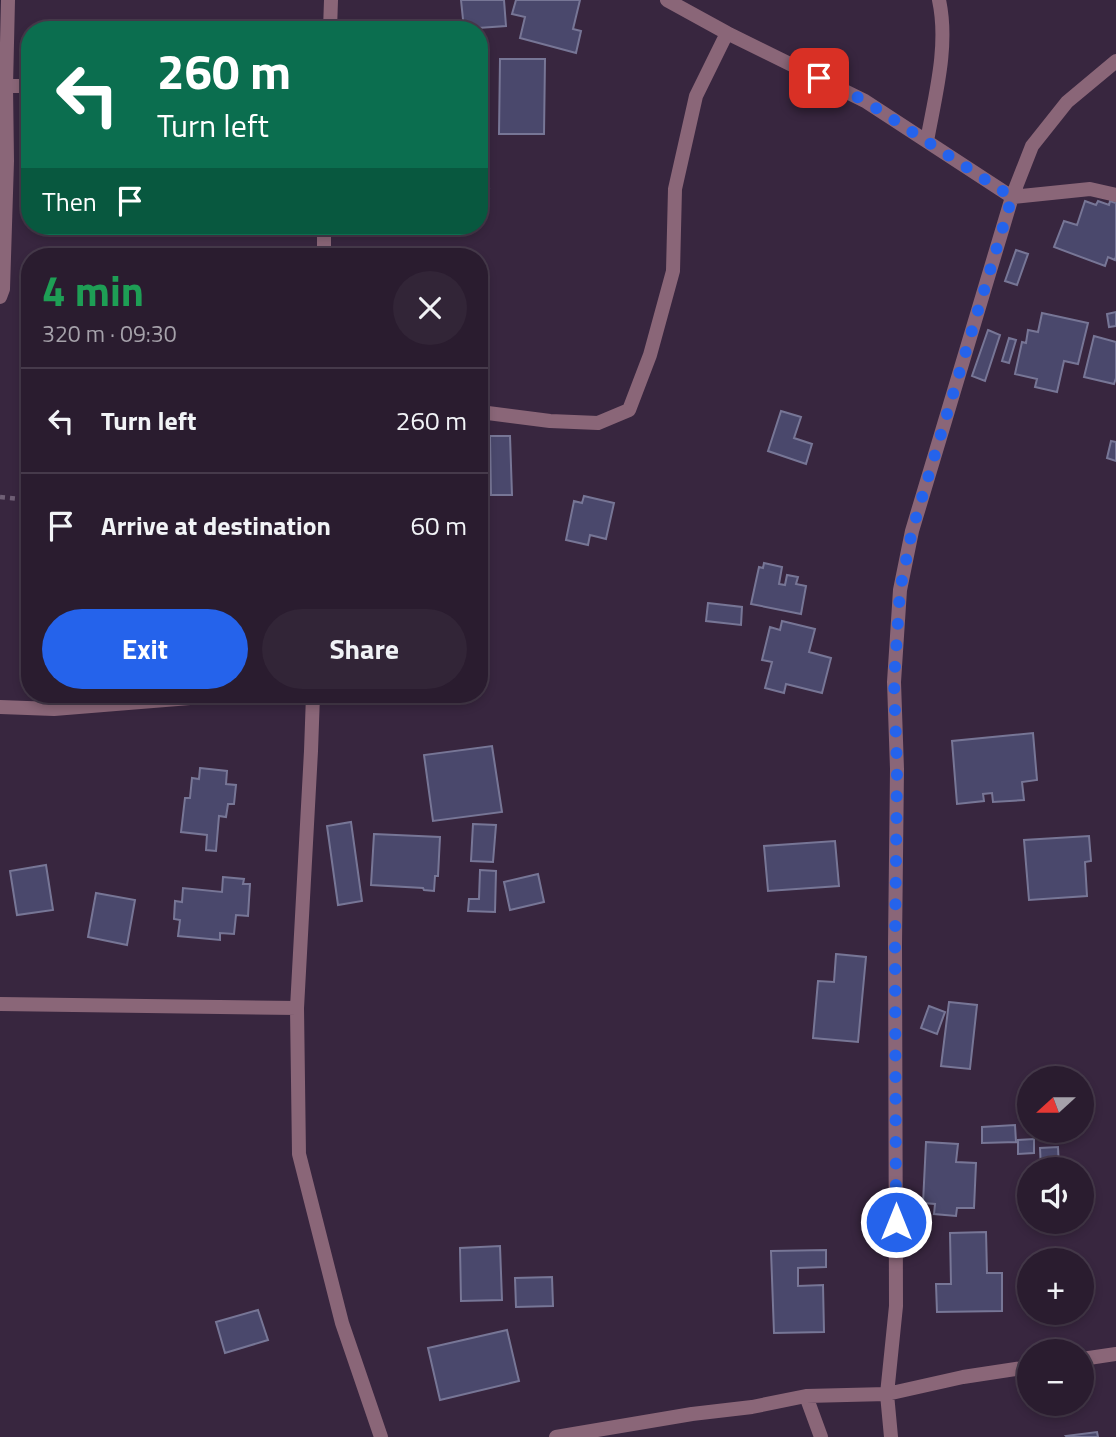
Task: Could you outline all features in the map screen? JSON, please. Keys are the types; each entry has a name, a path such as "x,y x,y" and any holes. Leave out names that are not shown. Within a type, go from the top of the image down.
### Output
{"street":[{"path":"0,297 3,289 5,227 3,86 8,0"},
{"path":"330,21 331,0"},
{"path":"667,0 727,33 865,101 1012,197 1090,189 1116,195"},
{"path":"927,141 941,62 942,15 939,0"},
{"path":"488,413 550,421 598,423 629,410 650,355 673,271 675,189 696,96 727,33"},
{"path":"891,1437 887,1394 896,1306 897,769 894,682 900,590 912,531 1012,197 1032,146 1067,102 1116,61"},
{"path":"3,86 21,86"},
{"path":"0,707 54,709 128,703"},
{"path":"313,703 298,1008 299,1154 342,1323 381,1437"},
{"path":"0,1004 298,1008"},
{"path":"1094,1357 1116,1354"},
{"path":"556,1437 752,1407 806,1396 887,1394 963,1377 1017,1369"},
{"path":"806,1396 821,1437"}],"path":[{"path":"0,497 21,498"}],"building":[{"path":"461,0 504,0 506,26 488,27 488,21 463,21"},
{"path":"516,0 580,0 573,29 581,31 576,53 520,38 525,17 512,14"},
{"path":"500,59 545,59 544,134 499,134"},
{"path":"1085,201 1096,205 1098,201 1109,205 1110,201 1116,203 1116,256 1115,260 1108,257 1105,266 1054,247 1064,221 1077,225"},
{"path":"1016,250 1028,254 1017,285 1005,281"},
{"path":"1116,312 1116,326 1109,327 1107,314"},
{"path":"1042,313 1088,323 1078,364 1064,361 1057,392 1035,387 1037,379 1015,374 1022,342 1026,343 1028,330 1038,332"},
{"path":"988,330 1000,335 985,381 972,376"},
{"path":"1094,336 1116,342 1114,384 1084,377"},
{"path":"1009,338 1016,340 1009,363 1002,361"},
{"path":"781,411 801,417 794,438 812,444 806,464 768,451"},
{"path":"490,436 510,436 512,495 491,495"},
{"path":"1111,441 1116,442 1116,461 1107,458"},
{"path":"584,496 614,503 606,539 590,535 588,545 566,540 574,501 582,503"},
{"path":"764,563 782,567 779,584 785,585 787,575 798,577 796,584 806,586 801,614 751,604 759,567 763,568"},
{"path":"708,603 742,607 741,625 706,621"},
{"path":"782,621 815,629 809,652 831,658 822,693 786,684 784,693 765,688 772,662 762,660 770,627 780,630"},
{"path":"1033,733 1037,780 1022,782 1024,800 993,802 992,793 983,794 984,801 957,804 952,741"},
{"path":"492,746 502,812 433,821 424,755"},
{"path":"200,768 227,771 226,784 236,785 234,804 228,804 226,817 219,816 216,851 206,850 207,835 181,832 185,798 190,798 192,778 199,779"},
{"path":"351,822 362,901 338,905 327,826"},
{"path":"473,824 496,825 493,862 471,861"},
{"path":"374,834 440,837 438,876 435,876 434,891 371,885"},
{"path":"1089,836 1091,861 1085,862 1087,896 1029,900 1024,840"},
{"path":"835,841 839,886 768,891 764,846"},
{"path":"46,865 53,910 17,915 10,871"},
{"path":"480,870 496,871 495,912 468,911 469,899 479,899"},
{"path":"538,874 544,902 510,910 504,882"},
{"path":"223,877 244,879 243,884 250,884 248,916 236,915 234,934 220,933 220,940 178,936 180,920 174,919 175,901 182,902 183,888 222,892"},
{"path":"96,893 135,900 127,945 88,937"},
{"path":"836,954 866,957 858,1042 813,1038 818,981 834,982"},
{"path":"949,1002 977,1005 970,1069 941,1066"},
{"path":"929,1006 945,1012 937,1034 921,1028"},
{"path":"1015,1125 1016,1142 982,1143 982,1127"},
{"path":"926,1142 958,1144 956,1162 976,1163 974,1208 957,1208 956,1216 934,1214 935,1204 923,1203"},
{"path":"1018,1143 1034,1143 1034,1153 1018,1154"},
{"path":"1058,1147 1058,1157 1040,1157 1040,1148"},
{"path":"986,1232 987,1273 1002,1273 1002,1311 937,1312 936,1284 951,1284 950,1233"},
{"path":"500,1246 502,1300 461,1301 460,1248"},
{"path":"826,1250 826,1267 798,1268 798,1286 823,1285 824,1332 774,1333 771,1251"},
{"path":"552,1277 553,1306 516,1307 515,1278"},
{"path":"258,1310 268,1340 225,1353 216,1322"},
{"path":"507,1330 519,1381 440,1400 428,1348"},
{"path":"1097,1432 1098,1437 1066,1436"}],"route":[{"path":"819,78 865,101 1012,197 912,531 900,590 894,682 897,769 896,1222"}]}
